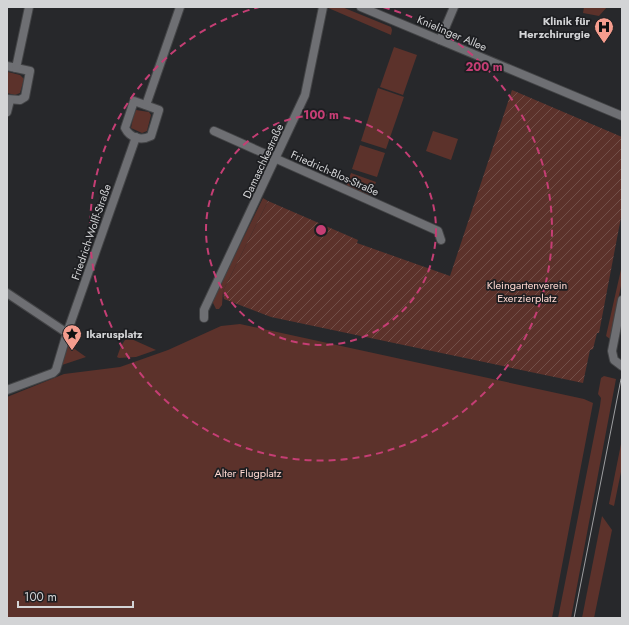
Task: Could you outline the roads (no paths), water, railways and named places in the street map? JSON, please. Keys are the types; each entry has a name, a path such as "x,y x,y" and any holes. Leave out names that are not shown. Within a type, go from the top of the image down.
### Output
{"street":[{"path":"16,68 29,7"},
{"path":"146,105 180,7"},
{"name":"Damaschkestraße","path":"204,318 204,310 305,95 323,7"},
{"name":"Knielinger Allee","path":"361,7 622,116"},
{"path":"440,40 454,7"},
{"path":"7,66 30,71 25,97 20,100 8,100 7,112"},
{"path":"134,101 146,105 159,110 151,136 141,139 127,133 125,128 134,101"},
{"name":"Friedrich-Blos-Straße","path":"214,131 438,231 441,240"},
{"name":"Friedrich-Wolff-Straße","path":"7,390 52,373 57,367 67,333 136,137"},
{"path":"7,293 67,333"},
{"path":"622,300 612,351 614,360 622,366"}],"tram line":[{"path":"574,618 621,379"}],"place":[{"name":"Klinik für Herzchirurgie","path":"604,44"},
{"name":"Ikarusplatz","path":"72,351"}],"park label":[{"name":"Kleingartenverein Exerzierplatz","path":"527,291"},
{"name":"Alter Flugplatz","path":"248,473"}]}
